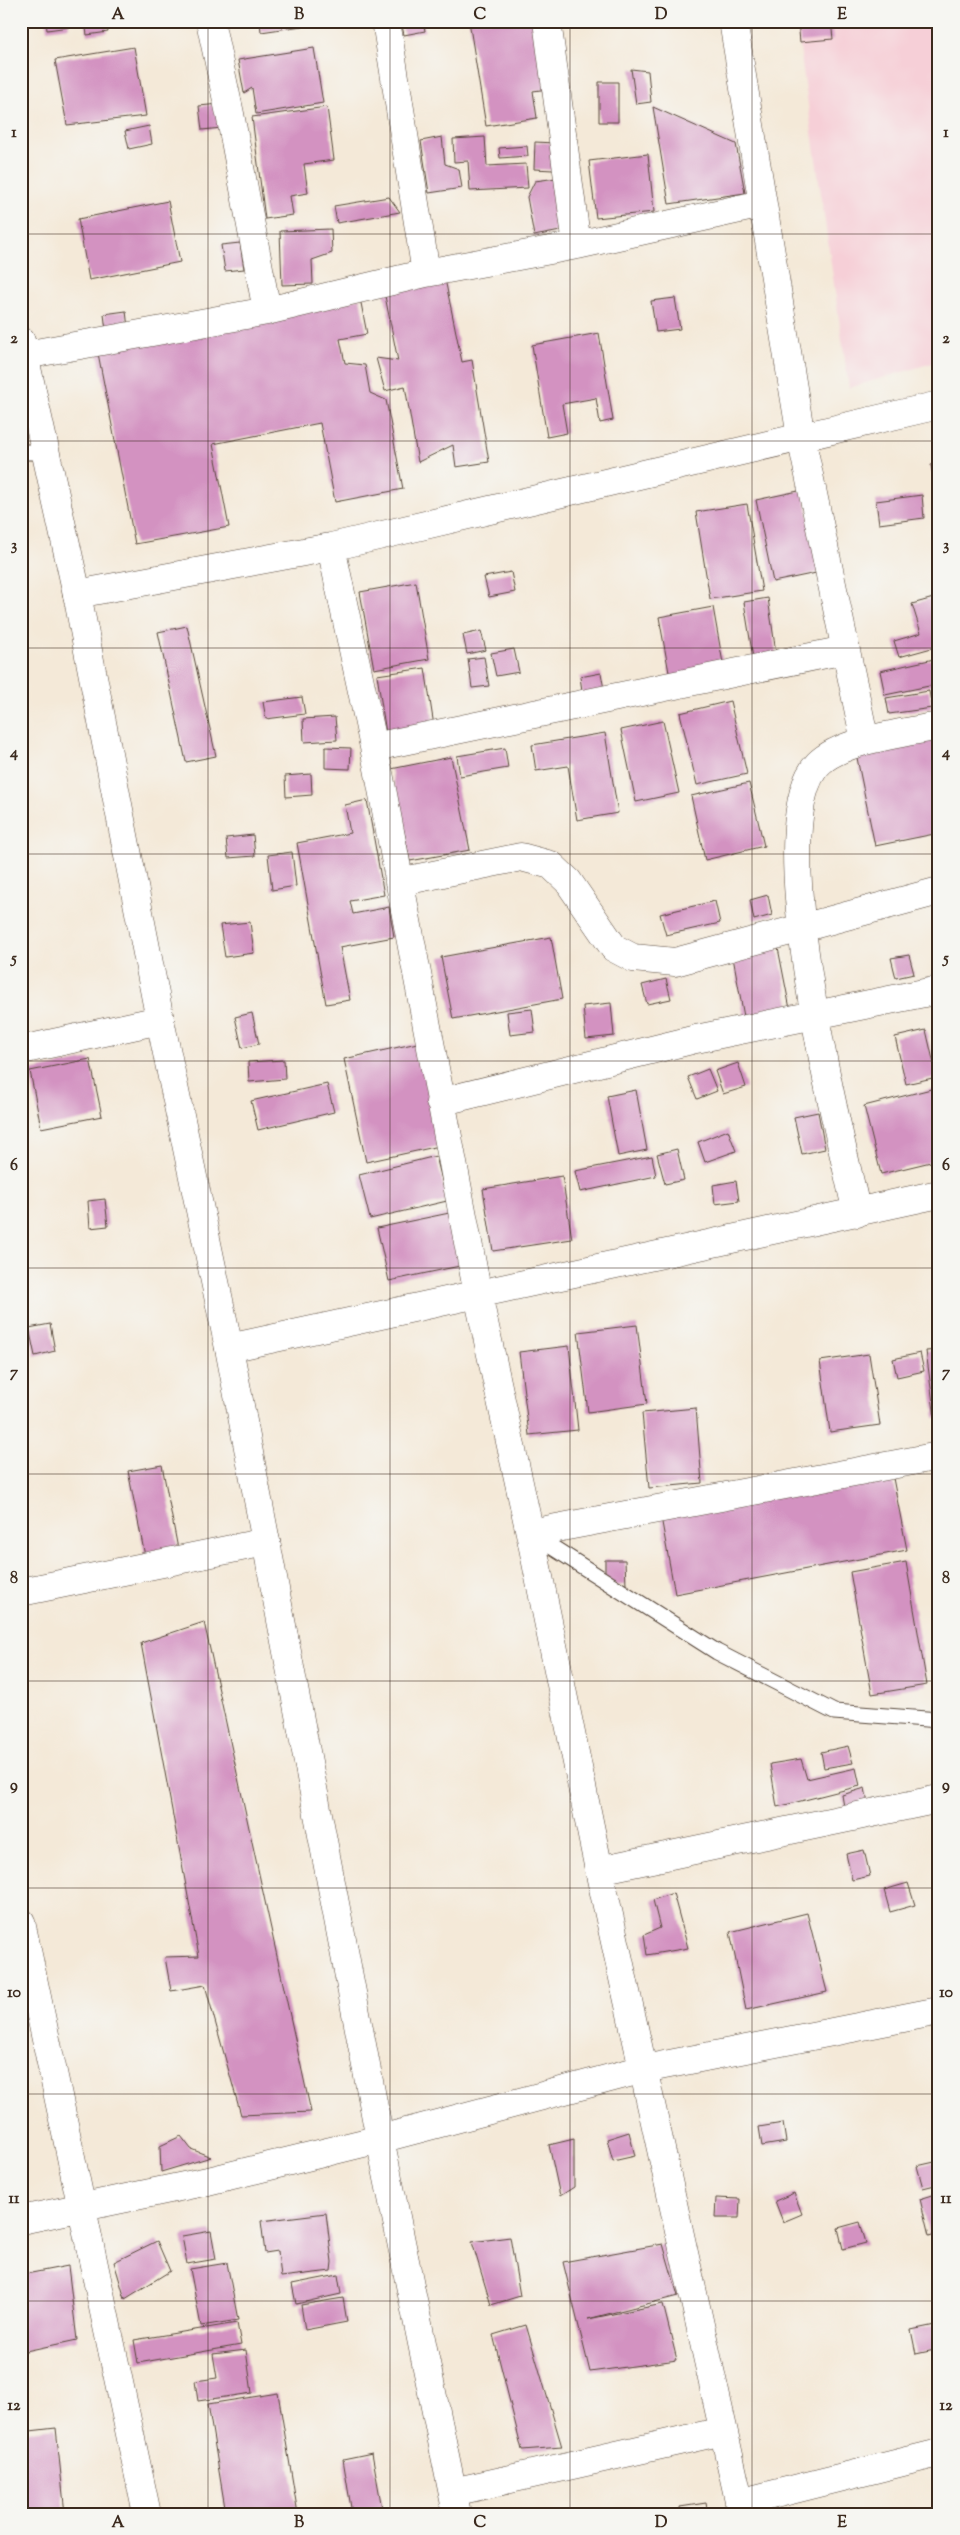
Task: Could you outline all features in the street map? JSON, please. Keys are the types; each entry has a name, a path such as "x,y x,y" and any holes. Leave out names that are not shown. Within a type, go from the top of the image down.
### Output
{"street":[{"path":"210,21 230,114 267,311"},
{"path":"386,21 426,273"},
{"path":"547,21 577,245"},
{"path":"733,21 801,437 864,741"},
{"path":"723,2431 455,2503 380,2139 229,1348 160,1020 77,594 33,452 23,348 267,311 426,273 577,245 762,204"},
{"path":"77,594 331,547 939,405"},
{"path":"331,547 374,747 478,1295 530,1533 599,1870 741,2508 939,2454"},
{"path":"374,747 845,650"},
{"path":"857,1212 813,1016 802,927 797,837 804,790 816,766 827,756 864,741 939,726"},
{"path":"399,882 521,857 551,865 568,881 614,948 634,958 675,962 939,890"},
{"path":"440,1102 696,1039 939,990"},
{"path":"21,1050 160,1020"},
{"path":"229,1348 939,1194"},
{"path":"530,1533 939,1456"},
{"path":"21,1592 266,1542"},
{"path":"599,1870 939,1799"},
{"path":"21,1922 146,2514"},
{"path":"21,2220 208,2181 380,2139 644,2069 939,2011"}],"lane":[{"path":"530,1533 717,1652 834,1712 939,1720"}],"shaded area":[{"path":"796,21 939,21 939,361 849,388"}],"building":[{"path":"46,21 68,21 69,27 47,30"},
{"path":"85,21 106,21 108,32 87,35"},
{"path":"260,21 302,21 302,26 261,32"},
{"path":"401,21 423,21 425,31 404,35"},
{"path":"469,21 538,21 548,89 533,91 537,118 486,126"},
{"path":"798,21 831,21 833,39 800,42"},
{"path":"134,47 146,116 67,125 55,60"},
{"path":"314,48 323,103 256,114 252,88 244,93 238,60"},
{"path":"631,69 648,71 651,102 636,104"},
{"path":"599,82 618,82 618,122 599,122"},
{"path":"219,104 222,128 202,130 199,106"},
{"path":"327,107 334,160 304,164 308,193 290,196 293,215 265,219 252,117"},
{"path":"653,107 736,144 745,193 669,204"},
{"path":"149,126 152,144 129,149 125,131"},
{"path":"442,137 445,164 459,169 462,188 429,193 421,141"},
{"path":"485,137 487,166 526,164 528,188 470,191 468,161 454,162 453,139"},
{"path":"535,142 554,143 553,170 534,169"},
{"path":"527,146 528,156 500,158 499,148"},
{"path":"648,154 654,212 596,218 589,161"},
{"path":"557,178 566,230 534,236 527,197 535,181"},
{"path":"389,197 400,212 337,223 334,206"},
{"path":"168,201 180,262 89,280 78,219"},
{"path":"331,229 332,253 312,260 313,284 282,285 280,231"},
{"path":"240,243 244,269 225,271 221,245"},
{"path":"444,274 462,362 472,360 489,462 456,467 453,445 418,462 405,386 385,391 376,358 398,361 383,286"},
{"path":"360,298 367,334 340,339 345,363 365,365 370,393 386,400 403,489 335,502 320,423 213,444 229,527 135,544 97,348"},
{"path":"675,298 680,329 656,332 651,301"},
{"path":"126,311 128,328 106,331 104,314"},
{"path":"599,333 613,420 600,423 596,398 562,404 567,433 547,437 532,345"},
{"path":"939,464 939,502 938,502 931,465"},
{"path":"803,490 821,572 773,582 756,500"},
{"path":"922,495 924,518 879,524 876,501"},
{"path":"747,504 762,591 710,599 696,512"},
{"path":"511,572 515,592 489,597 484,577"},
{"path":"416,582 429,659 374,669 360,592"},
{"path":"937,597 939,646 899,657 894,641 921,633 912,604"},
{"path":"768,598 777,660 754,664 744,602"},
{"path":"713,607 724,669 670,678 659,617"},
{"path":"187,626 216,756 186,762 158,632"},
{"path":"481,631 486,650 467,654 463,635"},
{"path":"514,649 519,672 496,676 491,653"},
{"path":"484,657 489,686 472,688 468,659"},
{"path":"934,659 939,684 885,695 880,671"},
{"path":"425,668 434,726 386,733 377,675"},
{"path":"601,673 606,700 584,704 580,677"},
{"path":"929,691 932,708 889,714 886,698"},
{"path":"302,697 305,714 266,719 263,702"},
{"path":"730,701 747,774 697,785 680,713"},
{"path":"335,717 337,740 304,742 303,719"},
{"path":"663,721 679,793 636,802 621,730"},
{"path":"605,733 618,813 577,820 568,766 536,771 532,745"},
{"path":"939,736 939,833 875,846 856,753"},
{"path":"325,747 351,748 350,769 325,768"},
{"path":"505,748 508,768 460,776 457,756"},
{"path":"451,757 470,850 410,861 391,769"},
{"path":"311,774 312,795 286,797 285,776"},
{"path":"749,783 764,846 705,860 691,796"},
{"path":"367,800 384,895 350,901 353,914 389,907 394,937 340,947 350,1000 326,1004 297,843 350,833 345,805"},
{"path":"253,835 255,856 228,858 226,838"},
{"path":"292,852 296,886 272,890 268,855"},
{"path":"768,895 772,915 754,920 750,900"},
{"path":"715,901 720,923 666,935 660,914"},
{"path":"250,922 254,953 225,957 220,925"},
{"path":"551,937 562,999 453,1019 441,957"},
{"path":"777,943 791,1014 745,1022 732,952"},
{"path":"909,955 914,974 896,978 891,958"},
{"path":"666,979 671,999 647,1004 642,985"},
{"path":"611,1003 614,1036 586,1039 583,1006"},
{"path":"532,1009 535,1032 510,1035 507,1012"},
{"path":"252,1013 259,1044 242,1048 235,1017"},
{"path":"926,1030 937,1077 906,1084 895,1037"},
{"path":"422,1042 444,1145 366,1162 344,1059"},
{"path":"90,1059 102,1116 41,1128 30,1071"},
{"path":"284,1060 285,1079 249,1082 248,1062"},
{"path":"738,1063 746,1087 723,1094 715,1071"},
{"path":"708,1069 717,1091 697,1099 688,1077"},
{"path":"327,1084 334,1112 258,1130 251,1101"},
{"path":"939,1087 939,1160 881,1174 864,1106"},
{"path":"636,1090 647,1150 618,1156 607,1096"},
{"path":"818,1112 825,1149 802,1154 794,1117"},
{"path":"728,1130 736,1151 705,1162 698,1142"},
{"path":"677,1149 684,1180 665,1184 657,1154"},
{"path":"436,1156 447,1201 370,1219 359,1175"},
{"path":"652,1156 656,1176 580,1192 575,1171"},
{"path":"562,1176 572,1239 493,1251 483,1189"},
{"path":"736,1181 739,1201 715,1204 713,1185"},
{"path":"105,1199 108,1226 90,1228 88,1201"},
{"path":"459,1211 469,1264 389,1281 377,1228"},
{"path":"50,1324 55,1351 35,1356 29,1328"},
{"path":"637,1325 647,1404 588,1412 578,1332"},
{"path":"569,1346 578,1430 529,1435 519,1352"},
{"path":"939,1350 939,1417 935,1418 926,1351"},
{"path":"920,1353 924,1371 897,1377 893,1359"},
{"path":"869,1354 880,1425 830,1432 820,1361"},
{"path":"696,1408 702,1483 649,1488 642,1413"},
{"path":"162,1465 178,1549 145,1556 128,1471"},
{"path":"892,1473 907,1550 675,1594 661,1517"},
{"path":"605,1560 625,1560 626,1585 605,1586"},
{"path":"906,1562 927,1685 872,1694 850,1572"},
{"path":"204,1622 311,2112 241,2115 205,1985 171,1991 165,1957 199,1956 141,1643"},
{"path":"848,1746 853,1763 824,1768 821,1752"},
{"path":"801,1759 807,1779 856,1768 860,1786 777,1807 770,1764"},
{"path":"865,1788 869,1809 845,1813 842,1795"},
{"path":"864,1850 870,1876 852,1880 846,1854"},
{"path":"908,1883 915,1905 890,1912 884,1890"},
{"path":"673,1893 688,1948 647,1955 644,1935 660,1928 653,1900"},
{"path":"807,1913 827,1992 746,2010 730,1932"},
{"path":"783,2123 786,2142 762,2146 759,2127"},
{"path":"629,2132 635,2156 613,2161 607,2139"},
{"path":"181,2136 191,2149 211,2157 161,2172 160,2146"},
{"path":"574,2139 574,2187 560,2196 549,2145"},
{"path":"939,2161 939,2184 923,2188 917,2166"},
{"path":"794,2193 802,2214 783,2222 775,2201"},
{"path":"939,2193 939,2233 929,2236 920,2199"},
{"path":"716,2198 740,2199 739,2218 715,2218"},
{"path":"326,2213 332,2262 331,2271 281,2277 278,2251 265,2253 261,2221"},
{"path":"860,2222 866,2243 843,2249 838,2228"},
{"path":"211,2231 216,2259 187,2264 182,2236"},
{"path":"510,2237 520,2296 491,2305 472,2242"},
{"path":"157,2241 170,2271 125,2299 114,2262"},
{"path":"663,2244 678,2296 588,2319 663,2304 677,2360 590,2372 563,2262"},
{"path":"227,2263 238,2320 201,2326 190,2269"},
{"path":"68,2266 77,2340 21,2352 21,2275"},
{"path":"338,2275 341,2294 296,2304 292,2284"},
{"path":"343,2298 347,2322 305,2330 301,2305"},
{"path":"237,2323 241,2345 138,2363 134,2340"},
{"path":"526,2325 562,2447 522,2450 493,2335"},
{"path":"935,2325 939,2349 916,2354 911,2330"},
{"path":"246,2350 252,2393 198,2401 195,2381 217,2378 213,2354"},
{"path":"278,2393 298,2514 226,2514 208,2404"},
{"path":"56,2428 65,2514 21,2514 21,2432"},
{"path":"372,2453 383,2514 352,2514 343,2459"},
{"path":"706,2503 708,2514 681,2514 680,2507"}]}
